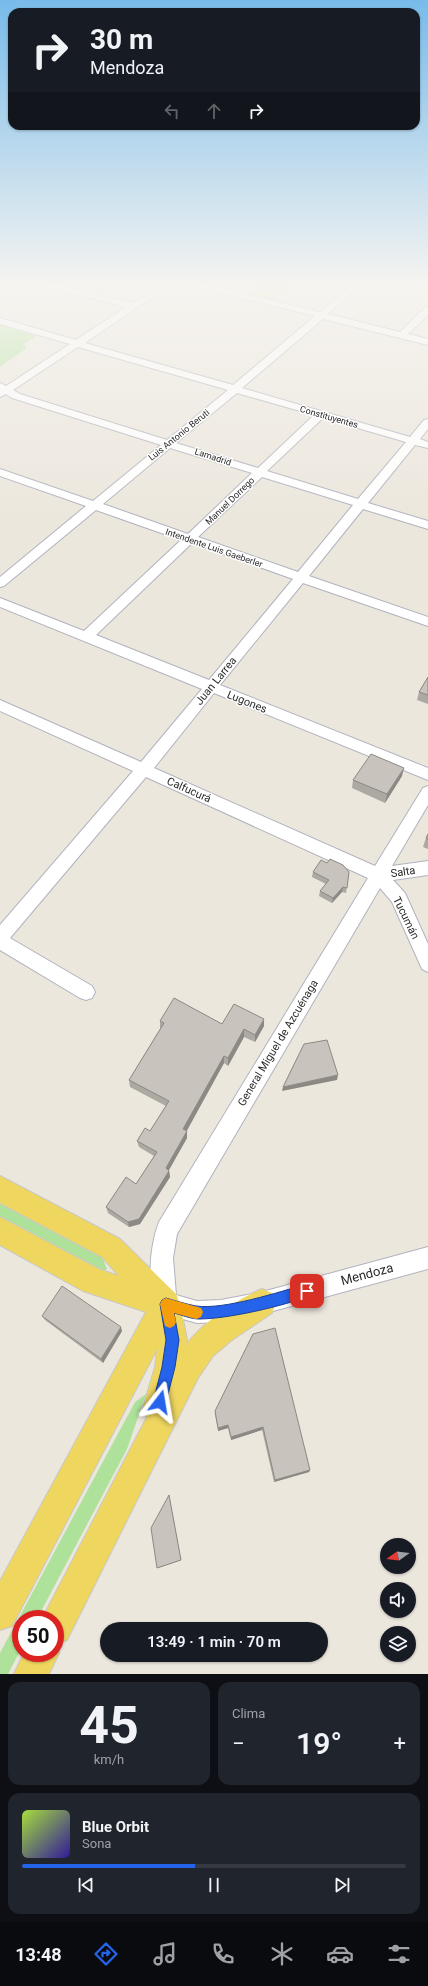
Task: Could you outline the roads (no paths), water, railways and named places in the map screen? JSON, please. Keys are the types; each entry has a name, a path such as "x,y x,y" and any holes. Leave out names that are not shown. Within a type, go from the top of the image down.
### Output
{"main road":[{"path":"0,1189 112,1248 166,1304 173,1340 169,1367 160,1402 141,1459"},
{"path":"0,1230 93,1280 166,1304"},
{"path":"64,1610 188,1368 203,1346 222,1330 262,1303"},
{"path":"0,1614 166,1304"},
{"path":"31,1674 37,1662"}],"street":[{"path":"2,390 44,363"},
{"name":"Constituyentes","path":"146,363 320,415 428,445"},
{"name":"Luis Antonio Beruti","path":"0,583 95,506 168,443 265,363"},
{"name":"Lamadrid","path":"2,390 16,396 428,525"},
{"name":"Manuel Dorrego","path":"87,636 320,415"},
{"name":"Juan Larrea","path":"2,932 144,769 428,422"},
{"name":"Intendente Luis Gaeberler","path":"0,472 428,622"},
{"name":"Lugones","path":"0,602 428,774"},
{"name":"Calfucurá","path":"0,705 378,875"},
{"name":"General Miguel de Azcuénaga","path":"166,1304 161,1264 163,1244 167,1230 428,792"},
{"name":"Salta","path":"378,875 428,868"},
{"name":"Tucumán","path":"378,875 399,898 428,964"},
{"path":"2,932 86,992"},
{"name":"Mendoza","path":"166,1304 197,1312 221,1311 262,1303 428,1258"}]}
